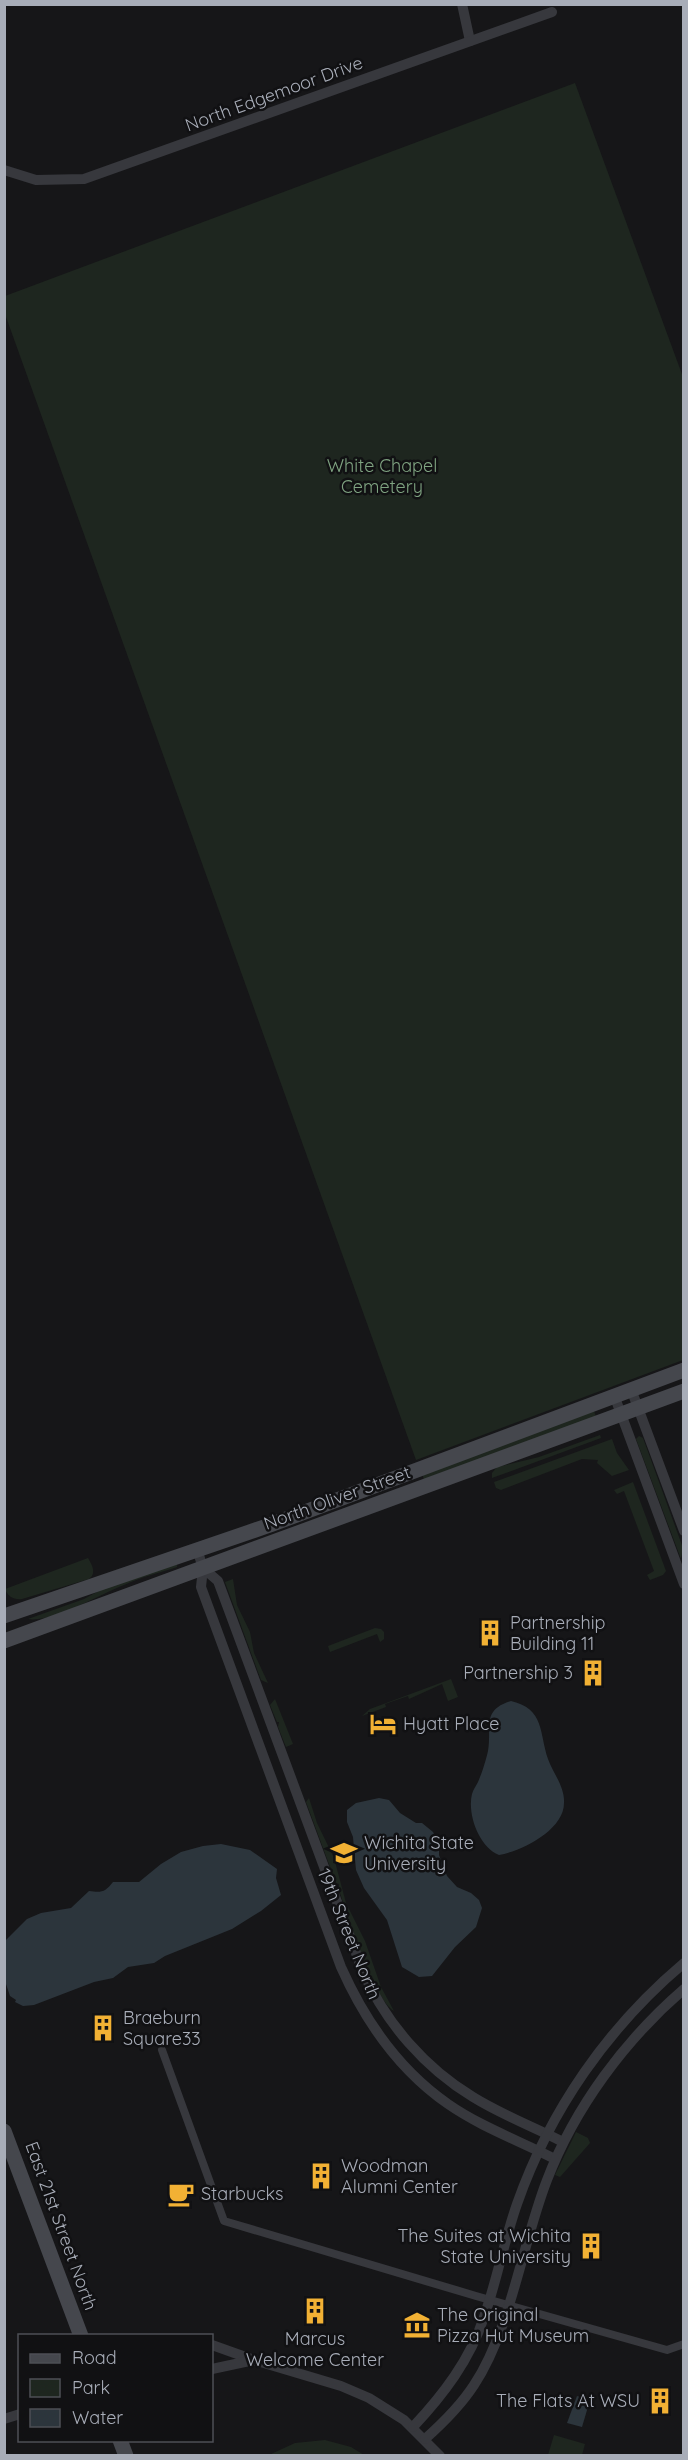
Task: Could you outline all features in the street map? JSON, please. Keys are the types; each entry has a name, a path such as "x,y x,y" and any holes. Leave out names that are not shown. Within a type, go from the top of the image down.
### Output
{"main road":[{"name":"North Oliver Street","path":"5,1613 270,1525 684,1370"},
{"name":"North Oliver Street","path":"4,1641 684,1391"},
{"name":"East 21st Street North","path":"5,2134 80,2334"}],"street":[{"path":"462,4 470,41"},
{"name":"North Edgemoor Drive","path":"4,170 36,180 84,179 552,12"},
{"path":"631,1389 684,1530"},
{"path":"614,1395 684,1584"},
{"name":"19th Street North","path":"197,1549 203,1568 201,1587 341,1967 363,2013 396,2057 448,2104 476,2121 555,2159"},
{"name":"19th Street North","path":"203,1568 218,1581 363,1972 376,1997 409,2042 444,2078 475,2099 563,2142"},
{"path":"412,2427 442,2394 466,2359 484,2318 517,2205 547,2134 596,2055 654,1989 684,1963"},
{"path":"425,2439 459,2404 474,2384 495,2344 528,2234 563,2142 603,2078 627,2047 643,2028 684,1989"},
{"path":"162,2050 224,2221 667,2350 684,2344"},
{"path":"213,2345 356,2391 387,2408 412,2427 440,2456"},
{"path":"213,2369 254,2360"}],"green space":[{"name":"White Chapel Cemetery","path":"575,83 683,377 683,1360 416,1460 5,314 5,296"},
{"path":"594,1411 596,1417 424,1480 422,1473"},
{"path":"600,1435 601,1438 492,1478 492,1473 497,1467 539,1457"},
{"path":"639,1436 643,1438 683,1548 681,1559 636,1439"},
{"path":"612,1439 617,1453 629,1470 612,1476 597,1463 598,1460 582,1459 501,1490 496,1488 494,1482"},
{"path":"633,1482 666,1571 663,1575 650,1580 647,1575 654,1571 624,1491 617,1494 614,1490"},
{"path":"88,1558 93,1572 89,1579 22,1599 12,1597 5,1589"},
{"path":"177,1564 177,1567 130,1582 50,1617 28,1619 84,1599 104,1588"},
{"path":"233,1579 237,1605 250,1632 254,1653 268,1683 261,1680 225,1582"},
{"path":"375,1628 384,1632 384,1639 380,1642 377,1634 330,1652 328,1646"},
{"path":"451,1679 458,1697 448,1701 442,1684 409,1699 408,1696 385,1704 386,1707 362,1716 370,1709"},
{"path":"275,1699 293,1744 286,1747 278,1727 279,1722 270,1705"},
{"path":"309,1798 317,1823 334,1858 346,1903 365,1941 381,1987 394,2011 377,1990 369,1973 339,1890 339,1884 336,1883 306,1802"},
{"path":"576,2132 588,2138 590,2143 560,2177 555,2175"},
{"path":"554,2435 585,2444 582,2455 548,2455"},
{"path":"325,2440 351,2447 364,2455 269,2455 295,2443"}],"water":[{"path":"511,1701 530,1710 539,1723 548,1759 563,1791 564,1803 557,1822 540,1838 519,1849 499,1855 492,1851 480,1837 473,1820 471,1802 472,1792 487,1755 492,1715 495,1709"},
{"path":"379,1798 389,1800 400,1813 416,1823 422,1823 433,1832 439,1844 439,1855 447,1876 457,1887 471,1893 479,1900 482,1908 476,1927 455,1947 432,1976 419,1977 402,1967 387,1920 364,1888 356,1870 353,1837 347,1822 347,1810 356,1803"},
{"path":"221,1844 250,1850 277,1869 276,1878 281,1895 232,1929 165,1956 154,1963 128,1967 113,1978 94,1982 34,2005 23,2006 10,1996 5,1981 6,1940 27,1919 41,1913 71,1908 89,1891 103,1891 113,1882 139,1882 161,1864 181,1852"},
{"path":"577,2396 590,2400 582,2427 567,2423"}],"place":[{"name":"Partnership Building 11","path":"490,1633"},
{"name":"Partnership 3","path":"593,1673"},
{"name":"Hyatt Place","path":"383,1724"},
{"name":"Wichita State University","path":"344,1853"},
{"name":"Braeburn Square33","path":"103,2028"},
{"name":"Woodman Alumni Center","path":"321,2176"},
{"name":"Starbucks","path":"181,2194"},
{"name":"The Suites at Wichita State University","path":"591,2246"},
{"name":"Marcus Welcome Center","path":"315,2311"},
{"name":"The Original Pizza Hut Museum","path":"417,2325"},
{"name":"The Flats At WSU","path":"660,2401"}]}
